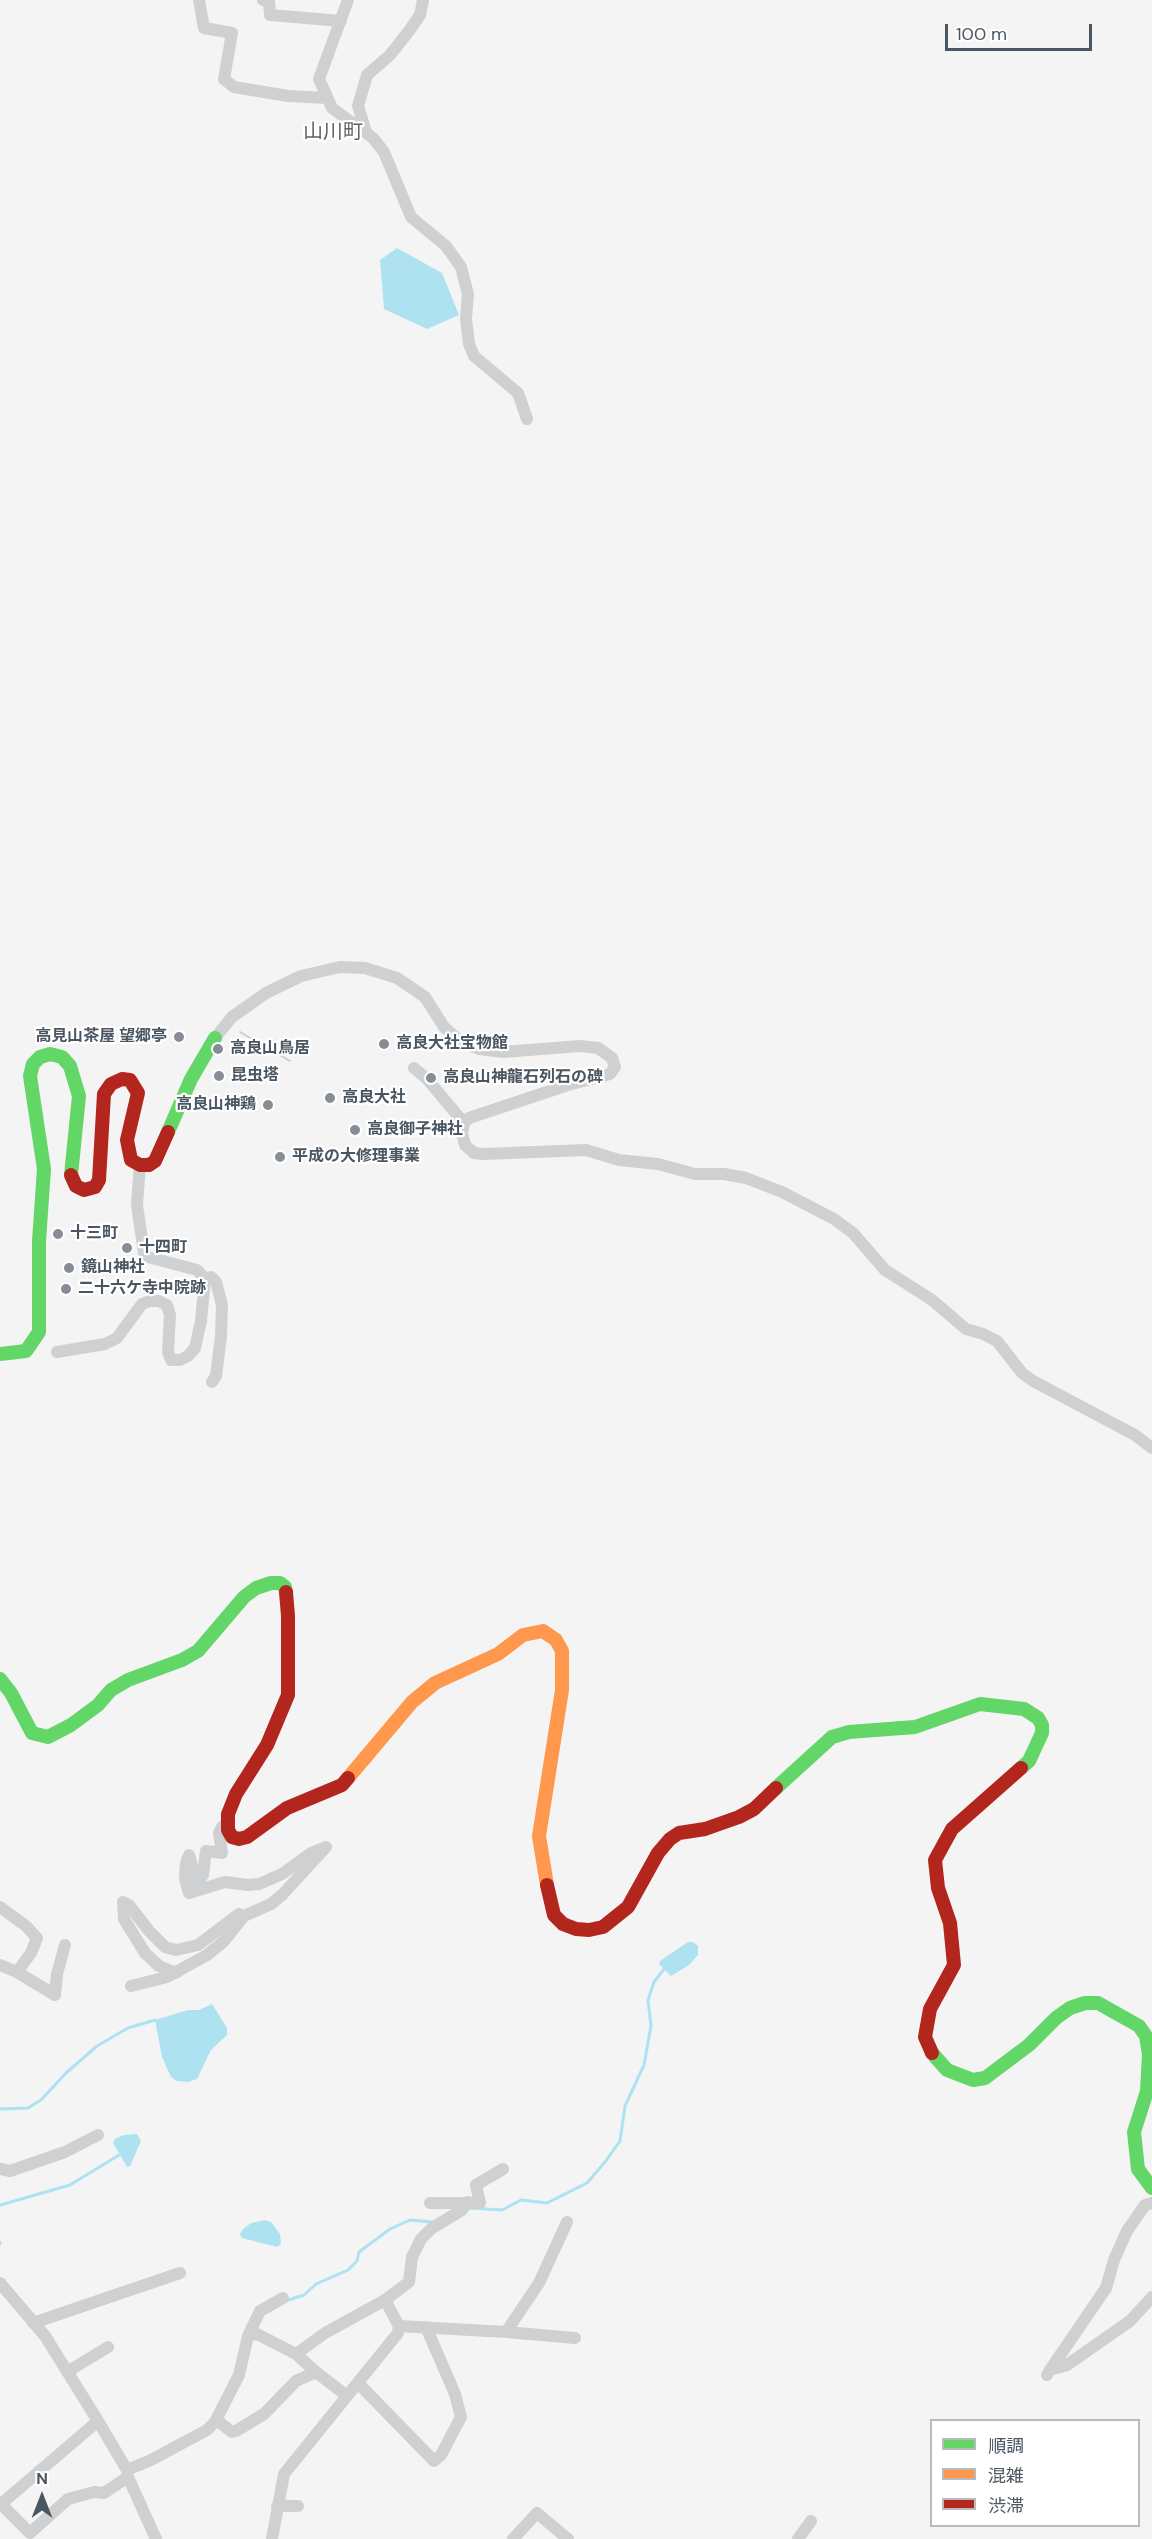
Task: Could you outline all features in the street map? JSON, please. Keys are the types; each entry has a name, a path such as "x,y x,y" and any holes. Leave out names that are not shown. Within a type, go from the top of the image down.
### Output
{"street":[{"path":"199,0 204,28 232,33 224,80 234,87 288,96 327,98"},
{"path":"263,0 269,1 270,15 341,21"},
{"path":"348,0 319,80 332,108 366,133 384,152 411,217 446,246 461,267 468,294 467,327 474,356 518,393 527,419"},
{"path":"366,133 358,106 367,75 390,55 410,31 420,15 423,0"},
{"path":"0,1354 26,1351 39,1332 39,1241 44,1169 30,1076 33,1064 40,1057 50,1054 62,1057 70,1066 79,1096 78,1122 70,1169 71,1179 76,1186 84,1190 95,1186 99,1180 104,1094 111,1084 122,1079 130,1080 135,1085 138,1093 127,1140 131,1160 140,1165 149,1165 155,1161 204,1052 232,1017 266,993 301,976 340,967 365,968 397,978 425,997 444,1027 461,1042 479,1049 503,1052 580,1046 598,1048 612,1058 615,1067 610,1074 568,1085 469,1118 464,1123 462,1133 465,1145 474,1153 483,1155 586,1150 619,1160 658,1164 695,1174 724,1174 746,1178 782,1192 834,1219 853,1233 885,1270 932,1300 966,1329 996,1341 1022,1372 1033,1381 1135,1435 1152,1448"},
{"path":"414,1068 427,1079 464,1123"},
{"path":"57,1352 105,1344 117,1338 142,1304 159,1301 167,1305 170,1315 168,1352 171,1360 180,1360 188,1356 195,1348 201,1321 204,1280 197,1270 148,1257 144,1253 137,1205 140,1165"},
{"path":"204,1280 211,1276 216,1282 222,1305 216,1377 212,1382"},
{"path":"0,1679 11,1693 32,1733 48,1737 71,1725 98,1704 111,1690 128,1680 182,1660 198,1651 244,1597 256,1588 271,1583 280,1583 285,1587 288,1616 288,1695 267,1745 236,1794 228,1814 228,1830 232,1837 247,1837 287,1808 342,1785 412,1702 435,1683 498,1654 523,1635 543,1631 556,1640 562,1651 560,1701 539,1836 541,1857 554,1915 564,1924 576,1929 589,1930 603,1927 628,1906 658,1853 670,1839 680,1833 739,1817 754,1809 831,1737 849,1731 915,1727 980,1704 1024,1709 1038,1718 1042,1725 1042,1733 1029,1761 952,1829 935,1860 938,1888 950,1923 954,1965 930,2009 925,2037 931,2052 947,2070 973,2080 985,2078 1029,2045 1056,2018 1070,2008 1085,2003 1098,2003 1139,2026 1146,2036 1149,2054 1147,2091 1134,2132 1138,2169 1152,2188"},
{"path":"222,1853 219,1833 228,1823"},
{"path":"222,1853 235,1838"},
{"path":"176,1973 159,1966 145,1953 124,1919 123,1902 129,1905 165,1947 176,1950 198,1944 242,1913 271,1904 326,1847 311,1853 282,1874 259,1884 248,1886 225,1882 189,1893 185,1879 189,1855 196,1884 203,1875 206,1851 222,1853"},
{"path":"0,1907 26,1926 37,1938 31,1953 17,1972"},
{"path":"131,1986 176,1973 207,1956 224,1941 244,1916 256,1909"},
{"path":"0,1965 17,1972 55,1995 64,1945"},
{"path":"0,2169 10,2171 65,2152 98,2135"},
{"path":"296,2354 325,2333 385,2300 410,2282 412,2256 421,2238 465,2206 480,2202 476,2185 503,2169"},
{"path":"430,2202 465,2206"},
{"path":"1152,2203 1145,2205 1127,2231 1114,2260 1106,2288 1049,2373 1067,2365 1124,2326 1140,2313 1152,2297"},
{"path":"506,2332 539,2283 567,2222"},
{"path":"33,2323 180,2273"},
{"path":"1,2287 45,2336 98,2421 127,2474 156,2539"},
{"path":"98,2421 0,2505 30,2533 68,2499 108,2491 127,2474 207,2430 215,2422 239,2375 248,2336 260,2311 283,2298"},
{"path":"272,2539 284,2474 398,2333 399,2326 385,2300"},
{"path":"399,2326 575,2338"},
{"path":"358,2384 434,2461 441,2455 461,2416 455,2394 426,2327"},
{"path":"248,2336 257,2334 296,2354 347,2396"},
{"path":"67,2372 108,2347"},
{"path":"215,2422 219,2422 232,2432 236,2431 264,2414 296,2381 316,2372"},
{"path":"278,2506 298,2506"},
{"path":"513,2539 537,2512 568,2539"},
{"path":"798,2539 812,2521"}],"water":[{"path":"397,248 442,273 459,315 427,329 384,309 380,260"},
{"path":"688,1942 693,1942 698,1946 698,1955 689,1965 671,1976 659,1964 660,1961"},
{"path":"212,2004 227,2028 227,2035 211,2050 197,2079 188,2082 177,2081 171,2077 162,2057 155,2020 188,2010 199,2010"},
{"path":"137,2134 141,2141 130,2166 127,2167 113,2143 115,2139 124,2135"},
{"path":"265,2220 271,2222 280,2234 281,2244 277,2247 242,2238 240,2234 251,2223"}],"waterway":[{"path":"470,2208 502,2210 521,2200 547,2203 587,2183 605,2162 620,2141 625,2106 644,2065 651,2026 648,2000 654,1982 664,1969"},
{"path":"0,2109 28,2108 41,2100 66,2073 97,2046 128,2028 155,2020"},
{"path":"0,2205 70,2185 119,2155"},
{"path":"285,2301 304,2295 316,2284 348,2270 357,2261 359,2252 390,2229 410,2220 432,2222"}],"tram line":[{"path":"240,1032 290,1061"}],"traffic: fast":[{"path":"168,1132 191,1079 215,1038"},
{"path":"0,1354 26,1351 39,1332 39,1241 44,1169 30,1076 33,1064 40,1057 50,1054 62,1057 70,1066 79,1096 71,1175"},
{"path":"0,1679 11,1693 32,1733 48,1737 71,1725 98,1705 111,1690 128,1680 182,1660 198,1651 244,1597 256,1588 271,1583 280,1583 285,1587 286,1592"},
{"path":"776,1788 832,1737 849,1732 915,1727 980,1704 1024,1709 1038,1718 1042,1725 1042,1733 1029,1761 1021,1768"},
{"path":"932,2053 947,2070 973,2080 985,2078 1029,2045 1056,2018 1070,2008 1085,2003 1098,2003 1139,2026 1146,2036 1149,2054 1147,2091 1134,2132 1138,2169 1152,2188"}],"traffic: slow":[{"path":"348,1778 412,1702 435,1683 498,1654 523,1635 543,1631 556,1640 562,1651 562,1690 539,1836 547,1885"}],"traffic: jam":[{"path":"71,1175 76,1186 84,1190 95,1187 99,1180 104,1094 111,1084 122,1079 130,1080 138,1093 127,1140 131,1160 140,1165 149,1165 155,1161 168,1132"},
{"path":"286,1592 288,1695 267,1745 236,1794 228,1814 228,1830 232,1837 239,1839 247,1837 287,1808 342,1785 348,1778"},
{"path":"932,2053 925,2037 930,2009 954,1965 950,1923 938,1888 935,1860 952,1829 1021,1768"},
{"path":"547,1885 554,1915 563,1924 576,1929 589,1930 603,1927 628,1907 658,1853 670,1839 679,1833 705,1829 739,1817 754,1809 776,1788"}],"place":[{"name":"高見山茶屋 望郷亭","path":"179,1037"},
{"name":"高良大社宝物館","path":"384,1044"},
{"name":"高良山鳥居","path":"218,1049"},
{"name":"昆虫塔","path":"219,1076"},
{"name":"高良山神龍石列石の碑","path":"431,1078"},
{"name":"高良大社","path":"330,1098"},
{"name":"高良山神鶏","path":"268,1105"},
{"name":"高良御子神社","path":"355,1130"},
{"name":"平成の大修理事業","path":"280,1157"},
{"name":"十三町","path":"58,1234"},
{"name":"十四町","path":"127,1248"},
{"name":"鏡山神社","path":"69,1268"},
{"name":"二十六ケ寺中院跡","path":"66,1289"}],"district":[{"name":"山川町","path":"333,133"}]}
